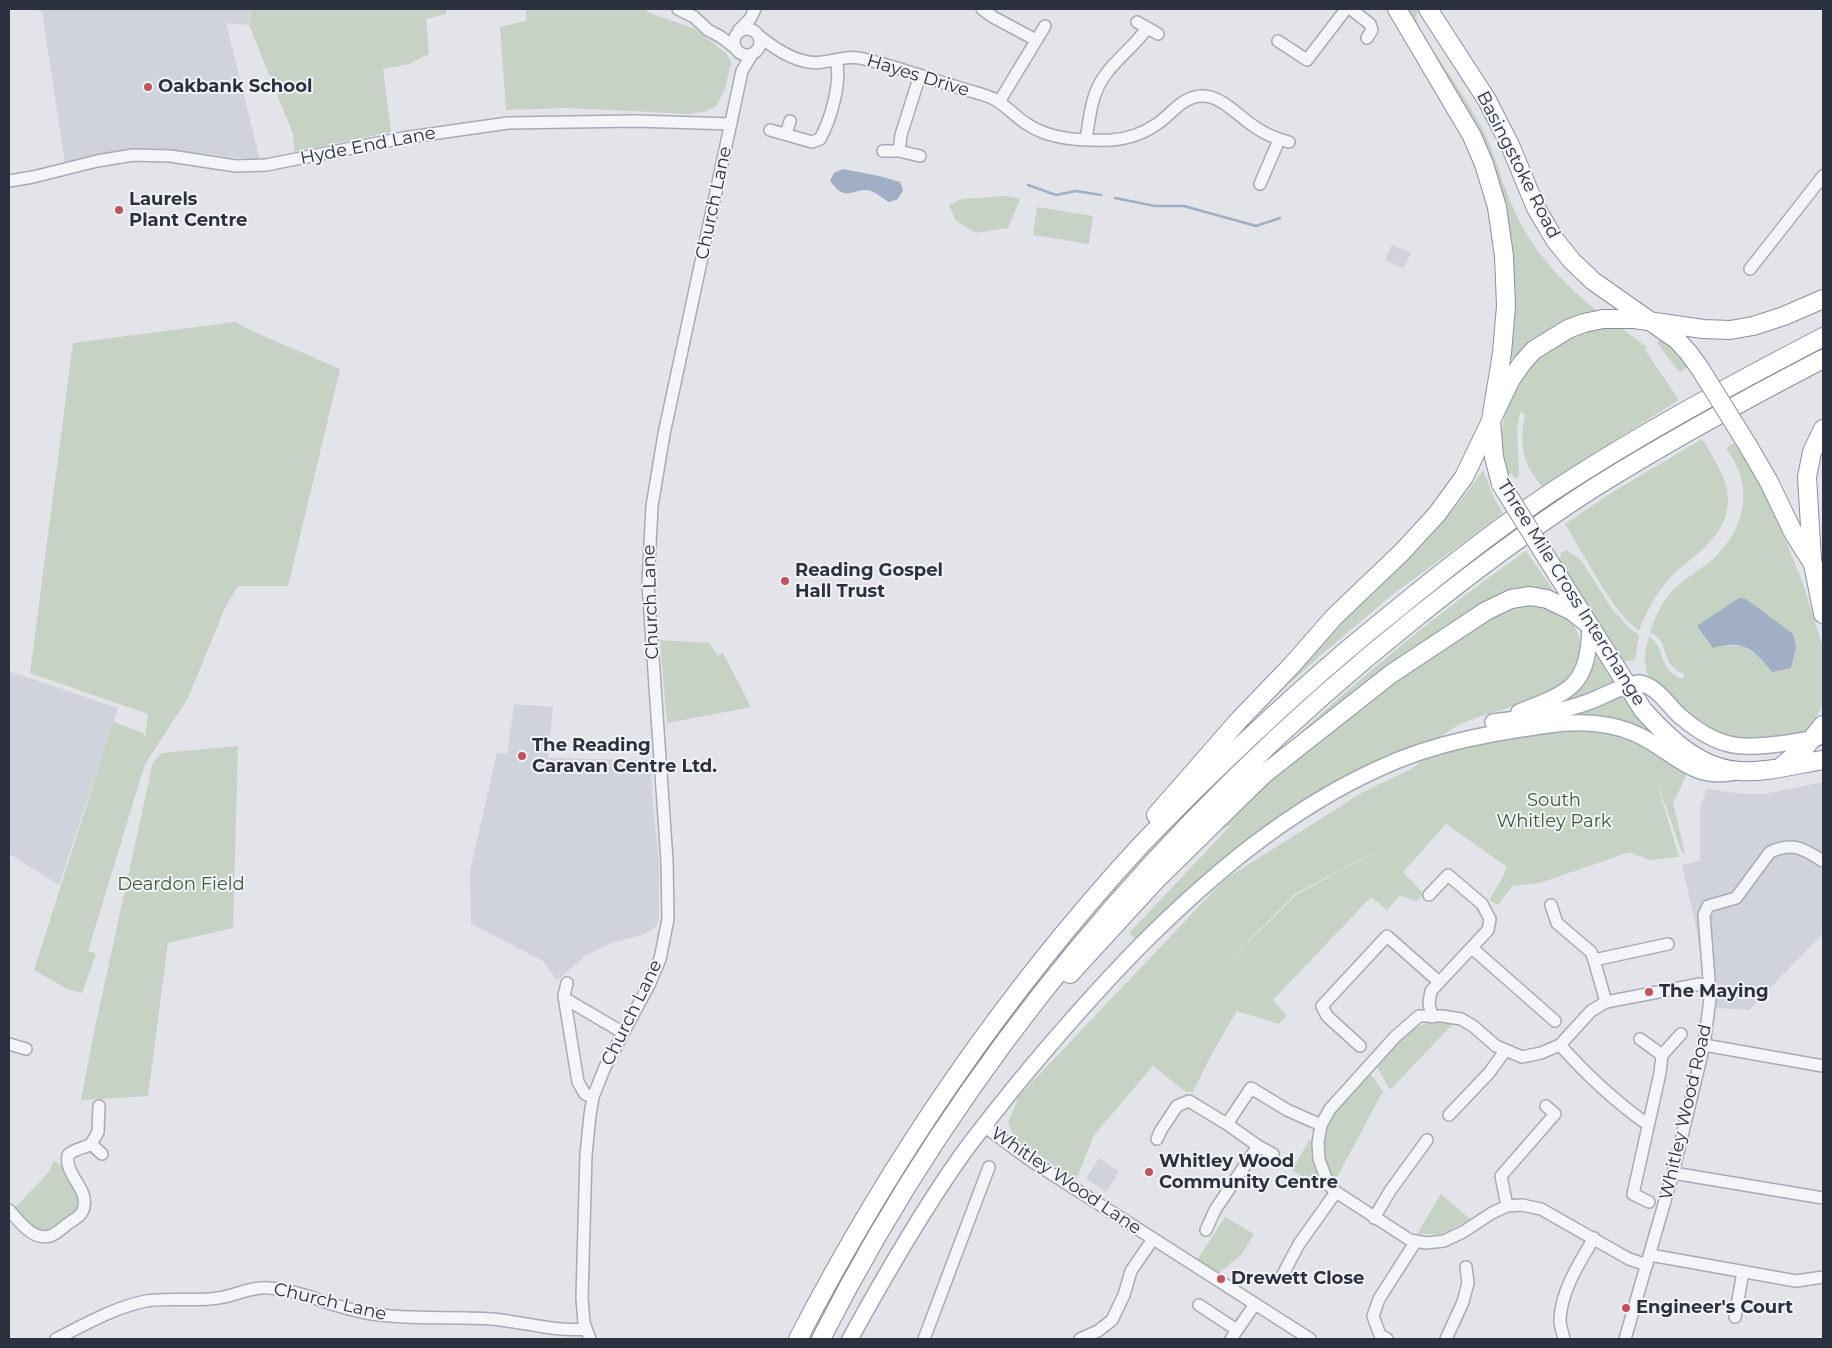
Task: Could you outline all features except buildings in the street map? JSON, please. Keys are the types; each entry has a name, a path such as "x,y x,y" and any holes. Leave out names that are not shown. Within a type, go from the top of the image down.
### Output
{"highway":[{"name":"Basingstoke Road","path":"1397,9 1472,136 1484,164 1497,206 1504,256 1506,306 1502,353 1491,420"},
{"name":"Basingstoke Road","path":"1428,9 1487,100 1510,145 1536,208 1555,240 1594,281 1651,322"},
{"path":"1106,884 1158,812 1239,720 1292,665 1334,617 1402,552 1437,514 1464,477 1517,370 1534,350 1575,326 1603,319 1626,319 1703,329 1730,330 1761,324 1823,299"},
{"path":"1651,322 1677,340 1699,367 1769,482 1794,534 1818,570"},
{"path":"798,1339 824,1289 876,1199 926,1121 978,1046 1035,970 1106,884 1142,844 1252,735 1352,646 1443,571 1549,494 1681,412 1823,337"},
{"path":"821,1339 900,1198 938,1138 1000,1049 1083,941 1156,858 1217,794 1292,722 1371,653 1456,585 1590,490 1691,429 1743,400 1823,360"},
{"name":"Three Mile Cross Interchange","path":"1491,420 1494,457 1501,484 1588,625 1634,684 1642,710 1681,747 1708,763 1727,770 1740,771 1780,767"},
{"path":"1823,428 1812,452 1807,477 1823,614"},
{"path":"1000,1049 1158,878 1250,788 1297,747 1392,674 1486,611 1511,599 1530,596 1547,599 1572,611 1588,625"},
{"path":"1780,767 1818,738 1823,725"},
{"path":"1780,767 1823,760"}],"main road":[{"path":"984,1126 1045,1050 1099,988 1164,922 1212,878 1309,805 1381,767 1430,748 1459,734 1558,696 1572,686 1586,665 1589,646 1588,625"},
{"path":"1494,722 1557,711 1588,702 1634,684 1657,692 1692,726 1729,744 1743,746 1818,738"},
{"path":"1430,748 1512,731 1571,723 1595,723 1619,727 1635,733 1680,763 1708,774 1723,775 1740,771"},
{"name":"Whitley Wood Lane","path":"850,1339 914,1227 961,1156 984,1126"}],"street":[{"path":"678,9 694,18 714,35 721,37 736,50 747,55 774,48"},
{"path":"982,9 1036,40"},
{"path":"1278,41 1307,60 1346,9"},
{"path":"1351,9 1370,24 1372,30 1368,38"},
{"path":"736,50 737,33 754,10"},
{"path":"754,10 756,33 760,43 754,52"},
{"path":"1137,22 1158,34"},
{"path":"998,102 1045,26"},
{"path":"721,37 747,28 756,33"},
{"path":"1086,140 1096,88 1107,72 1140,38 1147,28"},
{"name":"Hayes Drive","path":"756,33 774,48 799,59 821,63 850,57 860,58 890,65 993,99 1026,124 1042,133 1064,138 1113,140 1134,136 1156,124 1193,96 1215,98 1255,128 1284,141 1260,184"},
{"name":"Church Lane","path":"736,50 742,71"},
{"name":"Church Lane","path":"56,1339 104,1316 141,1302 210,1299 225,1297 260,1287 308,1295 332,1305 370,1314 400,1318 460,1316 518,1321 556,1330 588,1334 582,1298 588,1130 593,1097 622,1032 649,985 659,962 664,946 668,918 667,861 648,584 654,490 670,405 742,71 754,52"},
{"name":"Hayes Drive","path":"770,130 812,142 820,139 838,86 839,75 836,60"},
{"path":"899,151 901,135 920,75"},
{"name":"Hyde End Lane","path":"9,181 33,177 97,160 133,155 170,156 236,166 266,165 403,138 508,123 627,121 731,124"},
{"path":"786,134 790,121"},
{"path":"883,151 899,151 920,156"},
{"path":"1750,269 1823,176"},
{"name":"Whitley Wood Road","path":"1625,1339 1673,1173 1704,1045 1710,999 1704,915 1708,906 1736,898 1770,852 1789,846 1798,847 1823,861"},
{"path":"1429,894 1448,875 1482,904 1490,920 1488,930 1431,991 1429,1003 1432,1017"},
{"path":"1551,905 1557,923 1591,952 1606,1002"},
{"path":"1360,1046 1327,1016 1322,1006 1387,936 1439,982"},
{"path":"1594,960 1668,944"},
{"path":"1472,948 1554,1021"},
{"path":"567,983 564,998 578,1082 586,1094 593,1097"},
{"path":"1708,989 1700,984 1606,1002 1591,1011 1560,1045 1541,1054 1522,1057 1496,1046 1473,1026 1461,1019 1442,1016 1419,1016 1395,1037 1330,1109 1321,1125 1318,1143 1319,1159 1328,1184 1336,1192 1374,1218 1410,1240 1426,1243 1444,1241 1507,1206 1522,1205 1541,1209 1629,1259 1743,1272 1796,1281 1823,1277"},
{"path":"564,998 622,1032"},
{"path":"1649,1202 1633,1194 1647,1124 1660,1073 1662,1055 1681,1034"},
{"path":"1640,1039 1662,1055"},
{"path":"9,1044 26,1049"},
{"path":"1560,1045 1573,1060 1625,1108 1647,1124"},
{"path":"1704,1045 1823,1066"},
{"path":"1449,1115 1489,1073 1505,1051"},
{"path":"1227,1124 1251,1088 1287,1110 1321,1125"},
{"path":"1156,1139 1177,1106 1188,1101 1273,1154"},
{"path":"9,1211 32,1233 41,1237 55,1233 79,1216 85,1205 84,1198 69,1169 67,1160 68,1155 76,1148 87,1147 92,1144 98,1132 99,1106"},
{"path":"1507,1206 1501,1176 1555,1114 1546,1106"},
{"name":"Whitley Wood Lane","path":"984,1126 1030,1160 1310,1339"},
{"path":"1374,1218 1427,1140"},
{"path":"92,1144 102,1154"},
{"path":"1206,1230 1215,1210 1258,1146"},
{"path":"924,1339 989,1168"},
{"path":"1673,1173 1823,1198"},
{"path":"1282,1276 1300,1244 1336,1192"},
{"path":"1564,1339 1560,1322 1562,1305 1574,1273 1594,1238"},
{"path":"1080,1339 1098,1332 1112,1320 1124,1295 1131,1271 1153,1240"},
{"path":"1387,1339 1380,1335 1373,1316 1379,1299 1416,1241"},
{"path":"1446,1339 1463,1302 1468,1283 1466,1267"},
{"path":"1735,1317 1743,1272"},
{"path":"1198,1305 1234,1335 1255,1304"}],"shaded area":[{"name":"Oakbank School","path":"14,9 250,9 249,25 226,23 260,160 188,152 123,150 65,163 42,11"},
{"path":"1392,245 1411,253 1404,268 1385,260"},
{"path":"9,671 118,708 59,885 9,854"},
{"path":"514,704 553,707 548,758 651,760 653,806 659,862 659,918 656,927 642,935 615,942 586,955 557,980 543,961 471,924 470,871 497,753 507,754"},
{"path":"1823,782 1823,933 1749,1010 1716,1008 1703,977 1697,931 1682,865 1700,861 1700,806 1707,789 1743,794 1765,794"},
{"path":"1099,1158 1119,1171 1106,1192 1086,1179"}],"green space":[{"path":"251,9 446,9 446,14 426,19 429,54 409,64 383,69 391,132 294,152 293,134 249,25"},
{"path":"526,9 646,9 647,12 695,29 727,54 731,63 725,89 717,105 707,111 690,114 567,108 506,110 500,27 526,21"},
{"path":"1406,9 1418,9 1416,18 1419,27 1478,120 1492,149 1509,198 1525,231 1556,273 1596,310 1558,324 1508,362 1509,233"},
{"path":"1007,196 1020,199 1008,228 976,233 956,221 949,205 962,199"},
{"path":"1037,207 1093,216 1089,244 1033,235"},
{"path":"235,322 340,369 288,586 238,586 225,608 188,698 145,764 88,951 96,954 82,993 67,989 34,970 113,722 144,733 145,739 148,714 30,673 73,343"},
{"path":"1602,328 1621,328 1647,347 1645,350 1679,400 1542,486 1535,478 1526,461 1522,444 1525,415 1520,412 1517,428 1519,476 1515,479 1512,473 1507,475 1502,449 1503,424 1510,401 1521,380 1536,362 1555,347 1577,336"},
{"path":"1660,339 1676,352 1688,367 1679,372 1657,343"},
{"path":"1702,439 1718,467 1728,493 1728,506 1724,520 1717,533 1705,547 1678,570 1660,590 1652,602 1639,630 1620,612 1610,598 1565,524 1611,493"},
{"path":"1734,443 1748,464 1774,512 1802,581 1823,647 1823,704 1812,726 1806,732 1759,738 1732,737 1719,733 1705,726 1685,710 1648,676 1646,671 1645,656 1649,637 1655,641 1669,670 1683,679 1684,674 1676,670 1671,664 1660,640 1650,633 1659,610 1670,594 1678,585 1719,553 1727,544 1738,524 1743,502 1743,491 1739,470 1726,448","holes":["1793,633 1759,656 1742,646 1724,645"]},
{"path":"1483,470 1494,498 1503,513 1392,595 1321,655 1246,723 1315,650 1428,539"},
{"path":"1566,550 1581,560 1612,609 1629,628 1639,635 1635,660 1623,662 1558,559 1561,557 1560,554"},
{"path":"1526,551 1552,588 1551,591 1526,589 1268,762 1393,652 1458,600"},
{"path":"1531,602 1563,615 1577,632 1580,639 1580,654 1575,668 1566,680 1538,697 1469,721 1452,729 1436,740 1362,769 1335,782 1297,806 1249,842 1137,940 1129,933 1232,824 1211,834 1272,776 1349,714 1497,610"},
{"path":"660,640 709,643 718,656 723,653 751,707 667,723"},
{"path":"1597,656 1614,683 1612,686 1569,701 1587,681"},
{"path":"1622,694 1634,714 1649,733 1535,721"},
{"name":"South Whitley Park","path":"1613,728 1688,772 1673,803 1685,853 1682,853 1656,779 1679,857 1649,860 1630,852 1540,883 1512,886 1498,905 1489,900 1507,867 1446,824 1403,872 1424,894 1416,901 1400,895 1387,910 1371,897 1273,1000 1287,1016 1279,1024 1237,1011 1211,1055 1193,1092 1186,1092 1153,1066 1094,1135 1076,1180 1015,1139 1008,1123 1019,1096 1224,880 1363,792 1411,769 1430,755 1513,734","holes":["1404,837 1297,894 1196,994 1296,893"]},
{"name":"Deardon Field","path":"238,746 233,928 168,943 148,1096 81,1100 153,762 162,753"},
{"path":"1429,1022 1453,1024 1390,1090 1376,1065 1408,1031"},
{"path":"1369,1072 1383,1091 1335,1181 1322,1157 1325,1127 1340,1104"},
{"path":"1310,1139 1320,1187 1292,1170"},
{"path":"54,1161 62,1166 77,1194 79,1205 52,1229 39,1230 29,1224 14,1209 48,1173"},
{"path":"1441,1194 1470,1219 1443,1234 1417,1234"},
{"path":"1225,1217 1254,1234 1242,1254 1216,1275 1196,1262"}],"water":[{"path":"843,169 900,182 903,190 898,199 889,202 871,191 841,192 830,181 834,173"},
{"path":"1739,598 1746,599 1793,634 1796,647 1791,668 1772,672 1754,652 1740,646 1732,645 1713,648 1697,626"}],"waterway":[{"path":"1028,185 1056,195 1076,191 1101,195"},
{"path":"1115,198 1155,206 1184,206 1256,226 1280,218"}],"place":[{"name":"Oakbank School","path":"148,87"},
{"name":"Laurels Plant Centre","path":"119,210"},
{"name":"Reading Gospel Hall Trust","path":"785,581"},
{"name":"The Reading Caravan Centre Ltd.","path":"522,756"},
{"name":"The Maying","path":"1649,992"},
{"name":"Whitley Wood Community Centre","path":"1149,1172"},
{"name":"Drewett Close","path":"1221,1279"},
{"name":"Engineer's Court","path":"1626,1308"}]}
